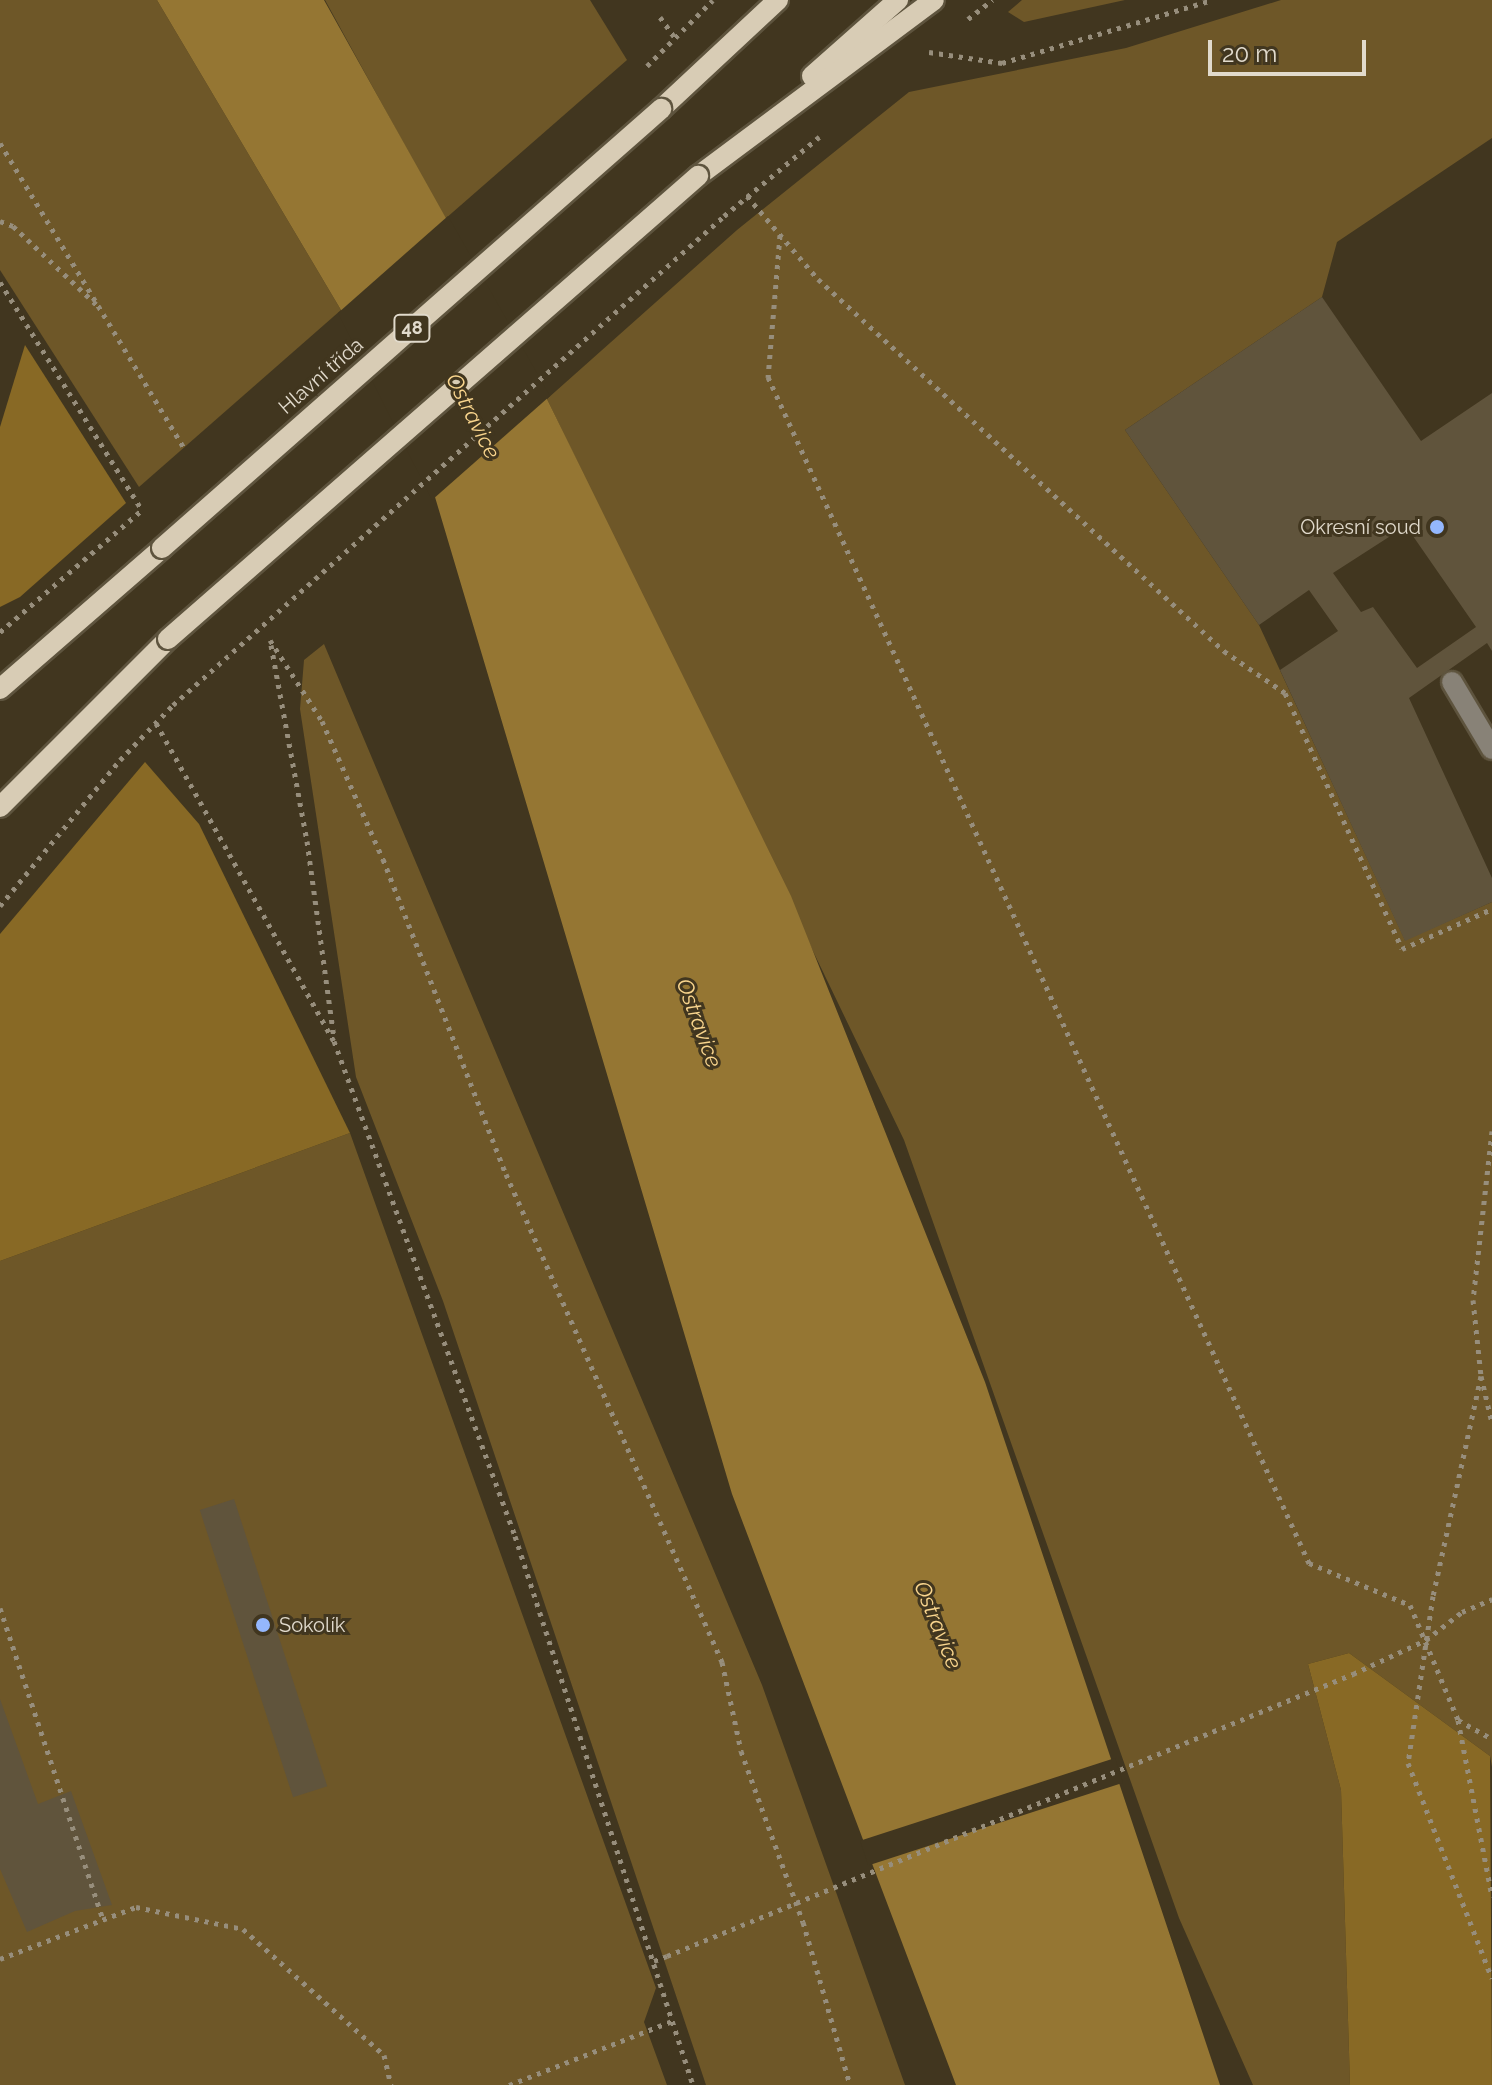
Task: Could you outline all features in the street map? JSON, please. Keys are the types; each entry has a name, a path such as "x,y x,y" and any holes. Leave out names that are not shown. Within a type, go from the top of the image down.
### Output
{"main road":[{"name":"48","path":"661,109 765,0"},
{"name":"Hlavní třída","path":"0,689 661,109 778,0"},
{"path":"0,807 168,639 898,0"},
{"path":"698,176 934,0"}],"lane":[{"path":"1452,682 1492,749"}],"path":[{"path":"641,73 674,36 713,0"},
{"path":"973,15 992,0"},
{"path":"924,52 1002,63 1212,0"},
{"path":"660,17 674,36"},
{"path":"0,143 106,314 184,448"},
{"path":"0,906 173,705 747,196 818,279 1224,651 1285,693 1402,949 1492,909"},
{"path":"0,221 13,226 106,314"},
{"path":"780,235 768,377 1309,1563 1410,1605 1458,1720 1492,1897"},
{"path":"0,282 142,510"},
{"path":"0,632 150,504"},
{"path":"334,1041 307,841 270,640 322,721 371,832 506,1174 722,1662 741,1751 803,1922 850,2085"},
{"path":"156,723 334,1041 515,1536 693,2085"},
{"path":"1492,1131 1473,1300 1481,1376 1492,1423"},
{"path":"1481,1376 1426,1640 1408,1763 1492,1978"},
{"path":"654,1961 1353,1674 1426,1640 1462,1612 1492,1599"},
{"path":"0,1608 103,1919"},
{"path":"1458,1720 1492,1739"},
{"path":"0,1959 136,1907 243,1929 384,2055 391,2085"},
{"path":"509,2085 672,2021"}],"shaded area":[{"path":"0,0 157,0 341,310 139,487 0,270"},
{"path":"325,0 590,0 627,60 445,219"},
{"path":"1022,0 1125,0 1024,22 1008,12"},
{"path":"1281,0 1492,0 1492,138 1337,242 1322,297 1125,430 1259,625 1405,940 1492,902 1492,1767 1490,1756 1349,1653 1308,1664 1341,1790 1350,2085 1253,2085 1179,1918 904,1140 547,399 737,230 909,92 1126,48"},
{"path":"25,345 126,503 20,597 0,607 0,427"},
{"path":"324,644 762,1685 905,2085 706,2085 443,1301 356,1077 300,709 304,660"},
{"path":"145,762 199,824 350,1133 0,1261 0,934"},
{"name":"Sokolík","path":"350,1133 656,1988 644,2022 667,2085 0,2085 0,1261"},
{"path":"1349,1653 1490,1756 1492,2085 1350,2085 1341,1790 1308,1664"}],"water":[{"name":"Ostravice","path":"157,0 324,0 547,399 791,896 985,1382 1220,2085 956,2085 732,1494 435,497 341,310"}],"pier":[{"path":"448,216 550,396 432,500 338,313"},
{"path":"1115,1758 1123,1783 868,1866 860,1841"}],"building":[{"path":"1322,297 1421,441 1492,393 1492,651 1487,643 1409,698 1492,878 1492,902 1405,941 1280,670 1338,631 1309,590 1259,625 1125,430","holes":["1406,526 1476,627 1417,668 1373,607 1361,612 1333,573"]},
{"path":"234,1499 327,1786 293,1797 200,1510"},
{"path":"0,1699 38,1804 71,1791 112,1905 75,1911 27,1932 0,1869"}],"place":[{"name":"Okresní soud","path":"1437,527"},
{"name":"Sokolík","path":"263,1625"}]}
